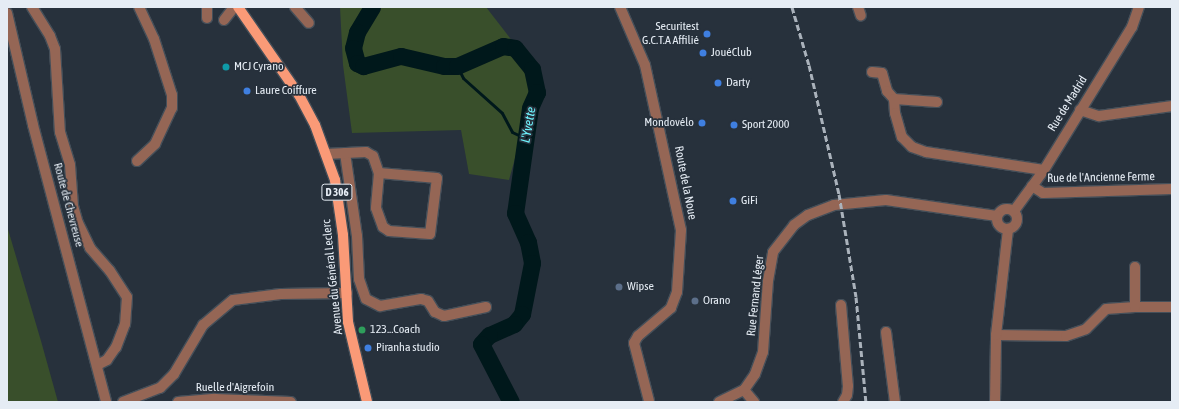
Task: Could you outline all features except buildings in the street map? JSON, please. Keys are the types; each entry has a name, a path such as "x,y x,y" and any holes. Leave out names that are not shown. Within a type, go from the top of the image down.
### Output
{"main road":[{"name":"Avenue du Général Leclerc","path":"238,7 299,95 326,154 336,180 343,235 348,322 366,402"}],"street":[{"path":"32,7 50,36 55,49 60,132 70,165 73,206 78,223 90,248 110,271 127,297 125,324 116,347 107,360 97,364"},
{"path":"137,161 155,144 172,108 172,95 154,40 139,7"},
{"path":"207,7 207,18"},
{"path":"224,20 234,7"},
{"path":"295,7 309,23"},
{"name":"Route de la Noue","path":"620,7 645,65 681,230 677,292 671,308 638,336 634,343 648,402"},
{"name":"Rue de Madrid","path":"1014,211 1044,170 1132,27 1139,7"},
{"name":"Route de Chevreuse","path":"7,13 33,125 105,398"},
{"path":"872,72 882,73 887,91 894,98 937,102"},
{"path":"894,98 895,113 902,137 912,147 926,152 1044,170"},
{"path":"1080,110 1099,116 1172,106"},
{"path":"326,154 366,152 373,156 379,173 376,208 383,226 389,231 430,234 437,178 379,173"},
{"path":"345,153 357,236 359,279 366,299 380,306 421,299 428,301 435,312 444,316 486,307"},
{"name":"Rue de l'Ancienne Ferme","path":"1032,186 1043,194 1172,189"},
{"name":"Rue Fernand Léger","path":"744,390 755,374 763,352 768,281 773,252 794,225 808,215 834,205 886,200 997,216"},
{"path":"1005,209 1014,211 1017,220 1014,226 1008,229 999,226 997,216 1005,209"},
{"path":"995,402 996,335 1008,229"},
{"path":"1135,267 1135,307"},
{"path":"123,402 160,388 174,374 203,325 233,300 281,294 347,293"},
{"path":"841,305 848,386 847,395 843,402"},
{"path":"996,335 1066,336 1086,329 1106,309 1172,307"},
{"path":"886,332 895,402"},
{"path":"719,402 744,390 754,402"},
{"path":"105,398 114,402"},
{"name":"Ruelle d'Aigrefoin","path":"178,402 215,399 292,402"}],"green space":[{"path":"340,7 486,7 520,51 532,97 509,180 469,174 461,130 352,133 343,65"},
{"path":"7,226 41,341 58,402 7,402"}],"waterway":[{"name":"L'Yvette","path":"372,7 357,32 353,48 357,63 363,66 401,56 444,66 457,66 503,46 515,48 532,69 537,92 530,108 515,213 528,242 532,263 522,314 514,324 489,335 481,344 511,402"},
{"path":"457,66 463,78 502,113 512,132 525,138"}],"railway":[{"path":"792,7 809,65 839,194 856,297 866,402"}],"place":[{"name":"Securitest G.C.T.A Affilié","path":"707,34"},
{"name":"JouéClub","path":"703,53"},
{"name":"MCJ Cyrano","path":"226,67"},
{"name":"Darty","path":"718,83"},
{"name":"Laure Coiffure","path":"247,91"},
{"name":"Mondovélo","path":"702,123"},
{"name":"Sport 2000","path":"734,125"},
{"name":"GiFi","path":"733,201"},
{"name":"Wipse","path":"619,287"},
{"name":"Orano","path":"695,301"},
{"name":"123...Coach","path":"362,330"},
{"name":"Piranha studio","path":"368,348"}]}
